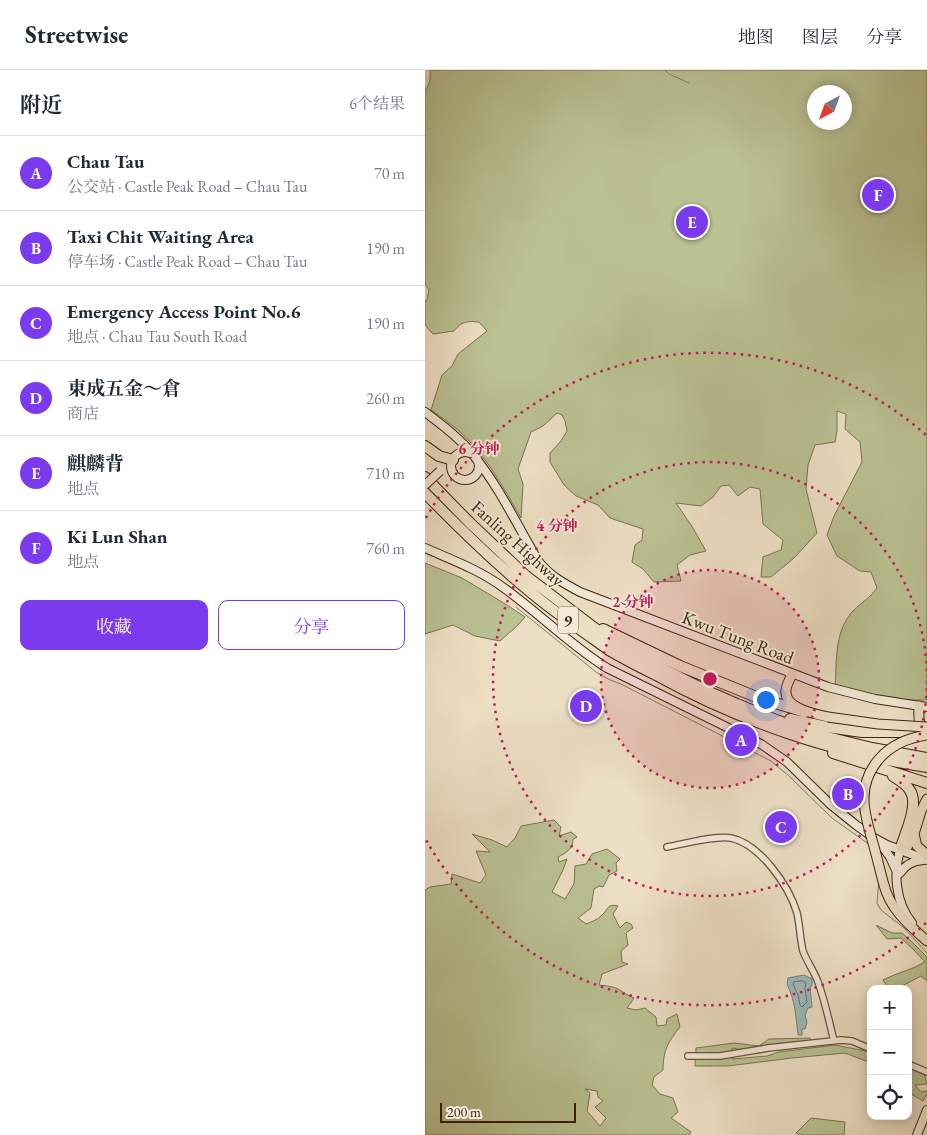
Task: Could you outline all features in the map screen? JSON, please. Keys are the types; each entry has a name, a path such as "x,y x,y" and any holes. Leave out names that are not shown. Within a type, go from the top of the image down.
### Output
{"highway":[{"path":"425,447 447,465"},
{"name":"Fanling Highway","path":"425,477 526,576 586,622 647,661 705,690 776,720 819,735 872,748 927,758"},
{"name":"Fanling Highway","path":"425,493 481,548 547,605 610,650 671,684 735,713 779,730 869,756 927,767"},
{"path":"586,622 698,673 759,698 805,712"},
{"path":"748,708 827,727 862,732 927,734"},
{"path":"735,713 786,736 876,768 927,783"},
{"path":"876,768 903,782 913,797 914,806 903,850"}],"main road":[{"path":"792,674 785,691 787,698 805,712 878,724 927,727"},
{"path":"923,707 919,723 927,734 906,740 884,753 866,781 863,804 866,823 883,885 893,907 927,941"},
{"path":"903,850 914,834 927,799"},
{"path":"914,834 917,846 927,859"}],"street":[{"name":"Kwu Tung Road","path":"425,412 462,443 475,457 500,494 539,562 544,569 561,582 580,592 828,687 853,694 923,707"},
{"path":"447,465 467,453 475,457 478,464 475,476 467,480 441,473 462,443"},
{"path":"425,485 462,449 462,443"},
{"path":"447,465 459,479"},
{"name":"Kwu Tung Road","path":"475,476 483,478 500,494"},
{"path":"425,548 471,568 503,587 585,653 607,668 761,744 787,762 830,804 864,831 875,838 927,859"},
{"path":"864,831 903,850"},
{"path":"667,847 719,838 732,838 746,844 771,867 785,885 794,904 802,947 817,978 834,1041"},
{"path":"875,838 890,857 898,872"},
{"path":"903,850 898,872 899,894 902,906 911,922 927,941"},
{"path":"898,872 912,862 927,859"},
{"path":"688,1056 720,1056 768,1048 834,1041 852,1041 867,1047"},
{"path":"912,1066 927,1072"},
{"path":"917,1135 927,1110"}],"green space":[{"path":"430,70 927,70 927,700 903,700 858,695 835,687 838,646 843,627 854,610 877,588 871,572 860,571 837,556 827,535 834,516 862,462 860,442 845,429 846,414 837,411 835,442 815,445 808,465 806,489 817,533 794,558 771,577 761,577 763,557 781,550 783,540 763,524 760,489 750,487 738,496 729,485 721,486 713,497 701,506 676,503 706,551 690,555 677,565 681,581 654,582 643,569 632,562 635,545 642,540 643,529 610,518 598,505 576,496 564,485 550,462 550,453 567,431 562,415 557,413 543,426 531,432 518,469 523,484 521,518 478,450 459,431 431,410 442,375 452,366 458,354 487,331 479,322 465,322 454,331 433,334 425,325 425,301 427,300 429,290 425,284 425,90 430,78"},
{"path":"425,563 462,578 525,617 500,641 475,636 453,625 425,634"},
{"path":"554,820 561,827 559,836 571,832 577,837 573,839 569,850 558,857 559,862 567,859 552,892 565,899 574,884 575,866 586,864 592,854 607,849 620,859 616,863 617,871 609,875 603,887 599,886 594,889 591,908 578,918 586,924 598,919 609,907 614,905 618,906 613,914 620,928 626,922 631,924 633,928 626,933 628,945 621,951 622,962 628,964 602,974 599,985 615,988 634,998 627,1008 636,1010 645,1008 656,1017 657,1026 666,1025 667,1019 677,1014 680,1027 667,1047 663,1070 654,1077 652,1085 660,1094 673,1098 678,1112 671,1118 691,1132 689,1135 425,1135 425,890 430,887 451,884 452,874 480,883 486,875 476,851 490,852 472,834 507,847 515,838 521,826","holes":["585,1089 597,1091 598,1097 603,1101 595,1107 606,1118 600,1126 587,1111 590,1093"]},
{"path":"876,925 892,933 902,933 927,957 927,981 921,976 904,985 886,985 883,980 925,962 901,938 887,939"},
{"path":"810,1038 812,1043 759,1053 732,1048 732,1059 767,1056 779,1052 835,1045 867,1051 867,1061 845,1053 728,1066 695,1066 696,1048 734,1043 759,1046 769,1039"},
{"path":"912,1069 924,1074 927,1084 915,1085 921,1092 927,1091 923,1101 912,1094"},
{"path":"811,1118 845,1122 844,1135 799,1135 796,1133"}],"water":[{"path":"804,975 812,979 812,986 810,987 812,1007 808,1008 805,1015 807,1022 805,1029 802,1029 802,1035 798,1035 796,1015 787,984 788,978"}],"waterway":[{"path":"665,70 669,74 689,83"},
{"path":"516,607 596,672 771,761 832,818 870,845"},
{"path":"879,880 877,903 881,910 904,928 927,953"}],"place":[{"name":"Ki Lun Shan","path":"878,195"},
{"name":"麒麟背","path":"692,222"},
{"name":"東成五金～倉","path":"586,706"},
{"name":"Chau Tau","path":"741,740"},
{"name":"Taxi Chit Waiting Area","path":"848,794"},
{"name":"Emergency Access Point No.6","path":"781,827"}]}
